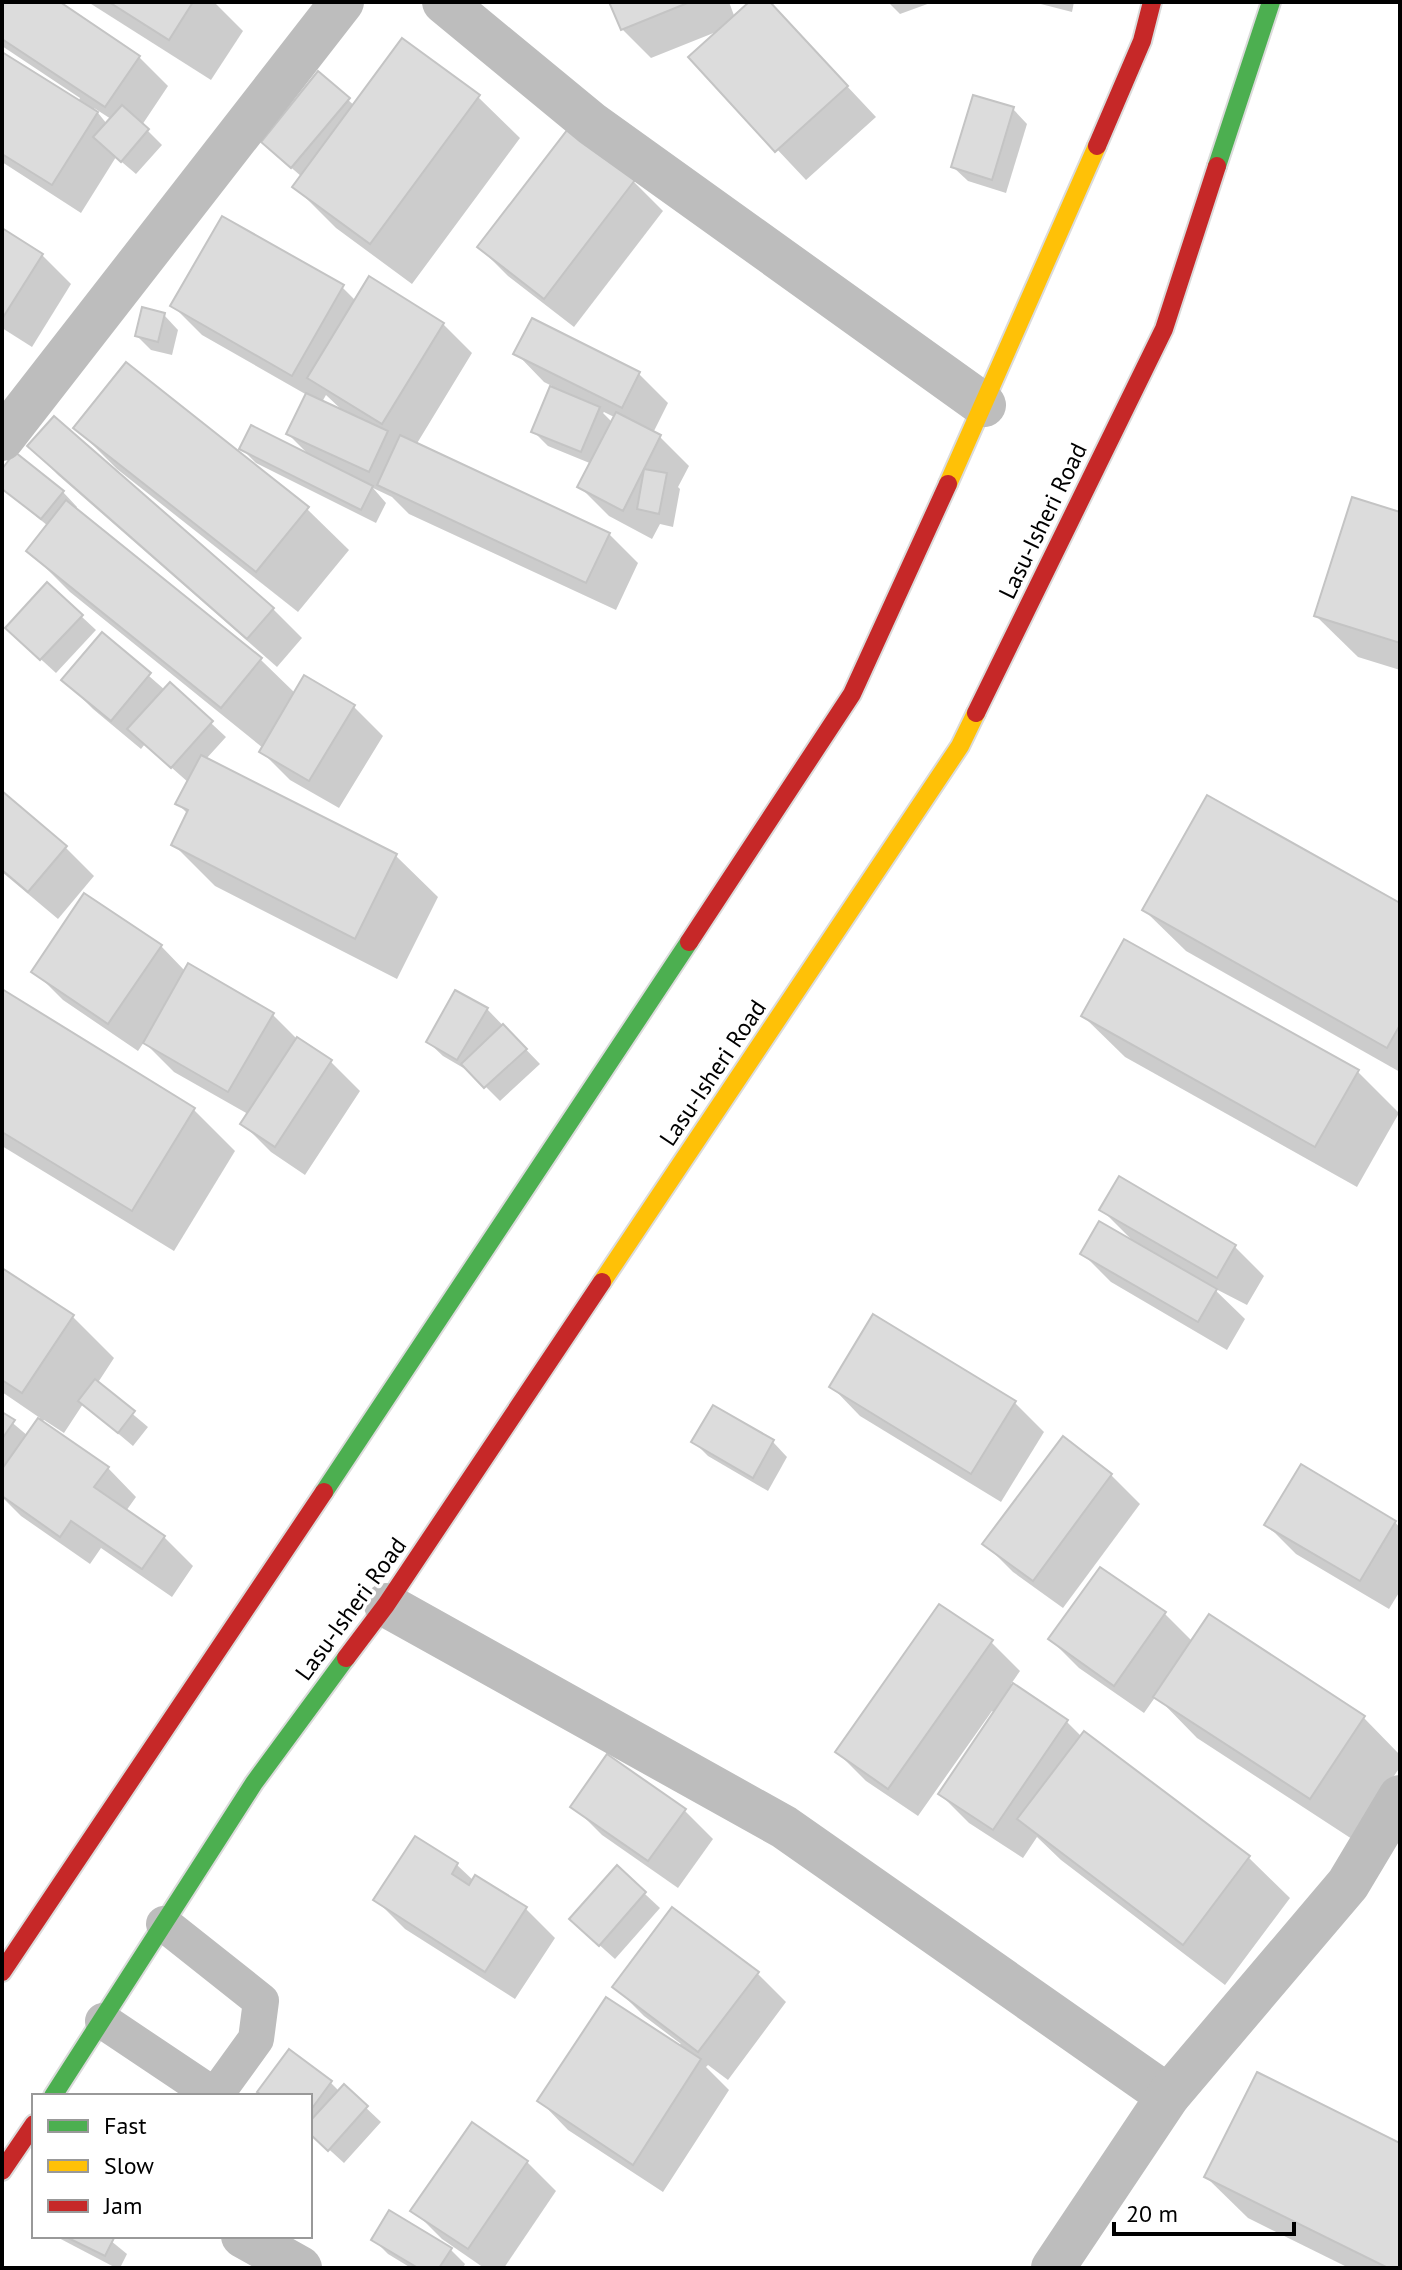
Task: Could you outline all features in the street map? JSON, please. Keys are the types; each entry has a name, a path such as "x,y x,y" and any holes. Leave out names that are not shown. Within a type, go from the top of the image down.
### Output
{"main road":[{"path":"2,1972 565,1133 852,694 984,405 1142,41 1152,2"},
{"name":"Lasu-Isheri Road","path":"54,2094 254,1783 386,1605 960,746 1164,329 1271,2"},
{"path":"2,2171 32,2127"}],"street":[{"path":"2,439 18,391 342,2"},
{"path":"444,2 592,124 984,405"},
{"path":"386,1605 784,1827 1168,2096"},
{"path":"1053,2268 1168,2096 1348,1884 1400,1797"},
{"path":"247,2238 300,2268"}],"lane":[{"path":"103,2021 209,2092 222,2086 256,2039 261,2001 164,1924"}],"building":[{"path":"2,2 60,2 140,56 105,107 2,39"},
{"path":"109,2 193,2 169,40"},
{"path":"609,2 690,2 621,30"},
{"path":"749,2 770,2 848,86 775,152 688,57"},
{"path":"402,38 480,95 370,244 292,187"},
{"path":"2,52 98,112 52,185 2,154"},
{"path":"318,71 350,98 291,168 261,142"},
{"path":"973,95 1014,107 992,180 951,167"},
{"path":"122,105 149,129 121,162 93,137"},
{"path":"568,129 635,180 544,299 477,247"},
{"path":"222,216 344,285 292,376 170,306"},
{"path":"2,228 43,254 2,319"},
{"path":"369,276 444,323 382,424 307,378"},
{"path":"142,307 165,313 158,342 135,336"},
{"path":"532,318 640,372 622,408 513,354"},
{"path":"126,362 309,507 256,572 73,428"},
{"path":"550,386 600,407 581,452 531,432"},
{"path":"306,393 388,431 369,472 286,434"},
{"path":"616,412 661,435 623,511 577,487"},
{"path":"54,416 274,608 247,639 27,446"},
{"path":"251,425 373,486 361,510 239,449"},
{"path":"400,435 610,533 586,583 377,485"},
{"path":"15,452 64,491 41,519 2,489 2,469"},
{"path":"644,469 667,473 659,514 637,509"},
{"path":"1352,497 1400,512 1400,643 1314,616"},
{"path":"66,500 262,658 221,708 26,551"},
{"path":"47,582 83,615 40,660 5,628"},
{"path":"102,632 151,673 111,721 61,680"},
{"path":"304,675 355,705 309,781 259,752"},
{"path":"170,682 213,721 171,768 127,729"},
{"path":"201,755 397,854 355,939 171,845 188,810 175,804"},
{"path":"2,791 67,846 28,892 2,870"},
{"path":"1207,795 1400,903 1400,1025 1387,1048 1142,910"},
{"path":"84,893 162,945 108,1024 31,972"},
{"path":"1124,939 1359,1070 1315,1147 1081,1016"},
{"path":"188,963 274,1013 228,1092 143,1043"},
{"path":"2,989 195,1108 132,1211 2,1132"},
{"path":"455,990 488,1008 457,1060 426,1042"},
{"path":"503,1024 527,1049 484,1088 461,1064"},
{"path":"297,1037 332,1060 275,1147 240,1124"},
{"path":"1119,1176 1236,1245 1217,1278 1099,1210"},
{"path":"1099,1221 1217,1289 1198,1322 1080,1254"},
{"path":"2,1268 74,1315 22,1393 2,1380"},
{"path":"873,1314 1016,1401 971,1474 829,1387"},
{"path":"95,1379 135,1411 118,1433 78,1401"},
{"path":"713,1405 774,1440 753,1478 691,1442"},
{"path":"2,1412 15,1420 2,1439"},
{"path":"38,1418 109,1467 94,1487 165,1536 142,1569 71,1521 60,1537 2,1496 2,1469"},
{"path":"1063,1436 1112,1474 1033,1581 982,1544"},
{"path":"1301,1464 1396,1521 1360,1581 1264,1525"},
{"path":"1100,1567 1166,1612 1114,1686 1048,1639"},
{"path":"939,1604 993,1640 888,1789 835,1752"},
{"path":"1209,1614 1365,1716 1310,1799 1153,1697"},
{"path":"1013,1683 1068,1720 993,1830 938,1794"},
{"path":"1084,1731 1250,1856 1183,1945 1017,1819"},
{"path":"607,1754 686,1809 648,1861 570,1807"},
{"path":"415,1836 458,1863 452,1874 469,1885 475,1875 527,1907 485,1972 373,1900"},
{"path":"617,1865 646,1892 599,1946 569,1919"},
{"path":"672,1907 759,1972 698,2052 612,1987"},
{"path":"606,1997 701,2059 633,2165 537,2101"},
{"path":"289,2049 332,2081 312,2108 312,2094 257,2092"},
{"path":"1257,2072 1400,2143 1400,2268 1388,2268 1204,2177"},
{"path":"344,2084 368,2106 328,2151 312,2136 312,2119"},
{"path":"472,2122 528,2161 468,2249 410,2211"},
{"path":"389,2210 452,2248 439,2268 418,2268 371,2240"},
{"path":"68,2238 114,2238 105,2256"}],"traffic: fast":[{"path":"1217,166 1271,2"},
{"path":"324,1492 689,942"},
{"path":"54,2094 254,1783 346,1658"}],"traffic: slow":[{"path":"948,484 1097,146"},
{"path":"602,1282 960,746 976,713"}],"traffic: jam":[{"path":"1097,146 1142,41 1152,2"},
{"path":"976,713 1164,329 1217,166"},
{"path":"689,942 852,694 948,484"},
{"path":"346,1658 386,1605 602,1282"},
{"path":"2,1972 324,1492"},
{"path":"2,2171 32,2127"}]}
